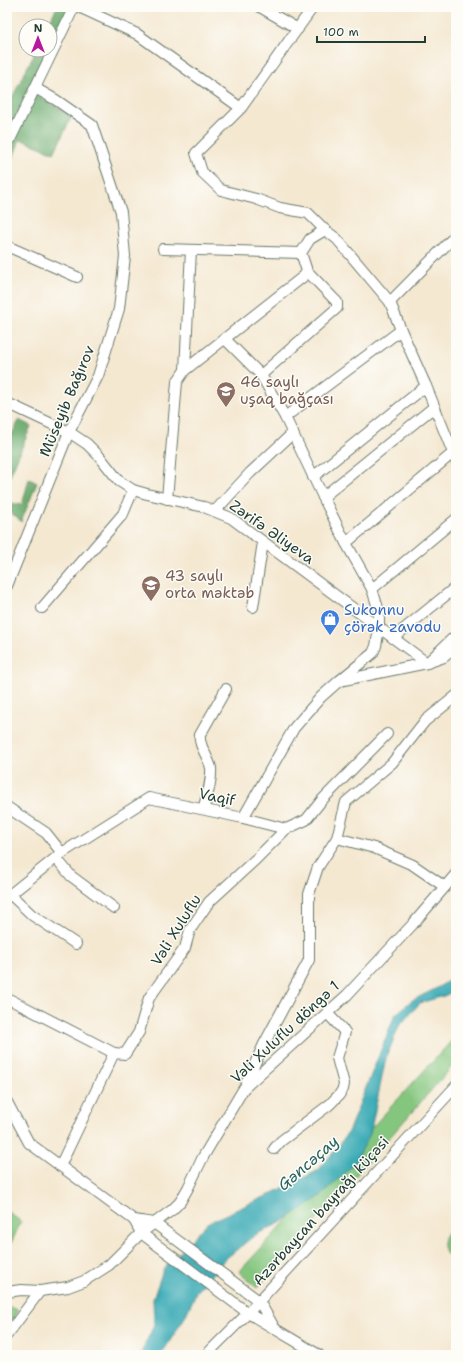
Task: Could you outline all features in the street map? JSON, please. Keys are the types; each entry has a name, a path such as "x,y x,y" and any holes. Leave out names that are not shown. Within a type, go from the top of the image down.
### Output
{"street":[{"path":"7,146 74,7"},
{"path":"79,7 137,34 241,108"},
{"path":"260,7 298,29"},
{"path":"313,7 241,108 196,153 202,172 221,190 256,199 280,208 308,213 324,230 337,239 390,302 400,330 426,386 455,457 346,543"},
{"name":"Müseyib Bağırov","path":"7,586 69,432 98,376 119,309 124,256 121,212 92,125 56,100 35,88"},
{"path":"261,375 336,308 336,302 333,298 306,271 301,253 310,239 324,230"},
{"path":"390,302 456,235"},
{"path":"7,246 77,277"},
{"path":"163,249 301,253"},
{"path":"186,370 191,250"},
{"path":"167,499 178,382 186,370 304,276 306,271"},
{"path":"285,417 400,330"},
{"name":"Vaqif","path":"9,896 59,856 150,798 243,818 294,728 321,696 373,653 376,646 380,611 372,589 346,543 285,417 261,375 225,339"},
{"path":"313,477 426,386"},
{"name":"Zərifə Əliyeva","path":"7,403 69,432 87,444 100,457 119,481 133,490 215,511 231,518 427,663"},
{"path":"323,497 434,407"},
{"path":"215,511 250,474 293,433"},
{"path":"42,608 123,514 133,490"},
{"path":"372,589 456,519"},
{"path":"253,607 263,542"},
{"path":"393,638 456,587"},
{"path":"427,663 456,634"},
{"path":"339,680 427,663 444,657 456,647"},
{"path":"203,809 211,777 209,760 199,739 226,689"},
{"path":"244,1088 264,1044 309,960 309,894 318,868 337,838 346,802 392,763 424,721 456,696"},
{"path":"243,818 286,830 306,820 322,800 388,734"},
{"path":"7,807 46,833 71,876 114,908"},
{"name":"Vəli Xuluflu","path":"114,1053 125,1054 139,1032 149,998 185,948 190,930 209,902 286,830"},
{"path":"337,838 374,848 413,865 445,887"},
{"name":"Vəli Xuluflu döngə 1","path":"154,1223 164,1217 180,1202 203,1157 244,1088 347,995 413,924 456,874"},
{"path":"9,896 32,915 76,944"},
{"path":"7,998 114,1053 60,1166"},
{"path":"274,1149 281,1141 329,1105 343,1089 343,1079 337,1058 345,1032 327,1013"},
{"name":"Azərbaycan bayrağı küçəsi","path":"206,1355 248,1314 456,1086"},
{"path":"7,1102 29,1142 134,1220 141,1234 248,1314 319,1355"},
{"path":"134,1220 154,1223 259,1301 276,1331"},
{"path":"7,1292 21,1290 40,1291 68,1287 84,1281 109,1265 154,1223"},
{"path":"7,1335 40,1291"}],"green space":[{"path":"57,7 72,7 58,36 58,18 51,18"},
{"path":"32,58 47,58 7,141 7,108"},
{"path":"35,94 72,116 54,153 20,139 7,175 7,152"},
{"path":"19,420 31,426 7,483 7,445"},
{"path":"29,479 37,483 21,522 16,516 7,512 7,502 22,505"},
{"path":"456,1036 456,1062 257,1288 239,1272"},
{"path":"7,1211 21,1222 10,1245 7,1243"},
{"path":"456,1224 456,1261 447,1254 444,1249 443,1241 450,1229"},
{"path":"7,1306 18,1310 7,1327"}],"water":[{"path":"456,976 456,990 444,996 420,1003 399,1026 386,1058 370,1134 355,1163 321,1196 280,1223 255,1235 224,1260 196,1293 185,1317 161,1355 140,1355 154,1325 153,1299 163,1270 207,1223 317,1171 339,1146 349,1130 395,1015 411,1001 437,988"}],"place":[{"name":"46 saylı uşaq bağçası","path":"226,408"},
{"name":"43 saylı orta məktəb","path":"151,602"},
{"name":"Sukonnu çörək zavodu","path":"330,636"}],"water label":[{"name":"Gəncəçay","path":"308,1163"}]}
